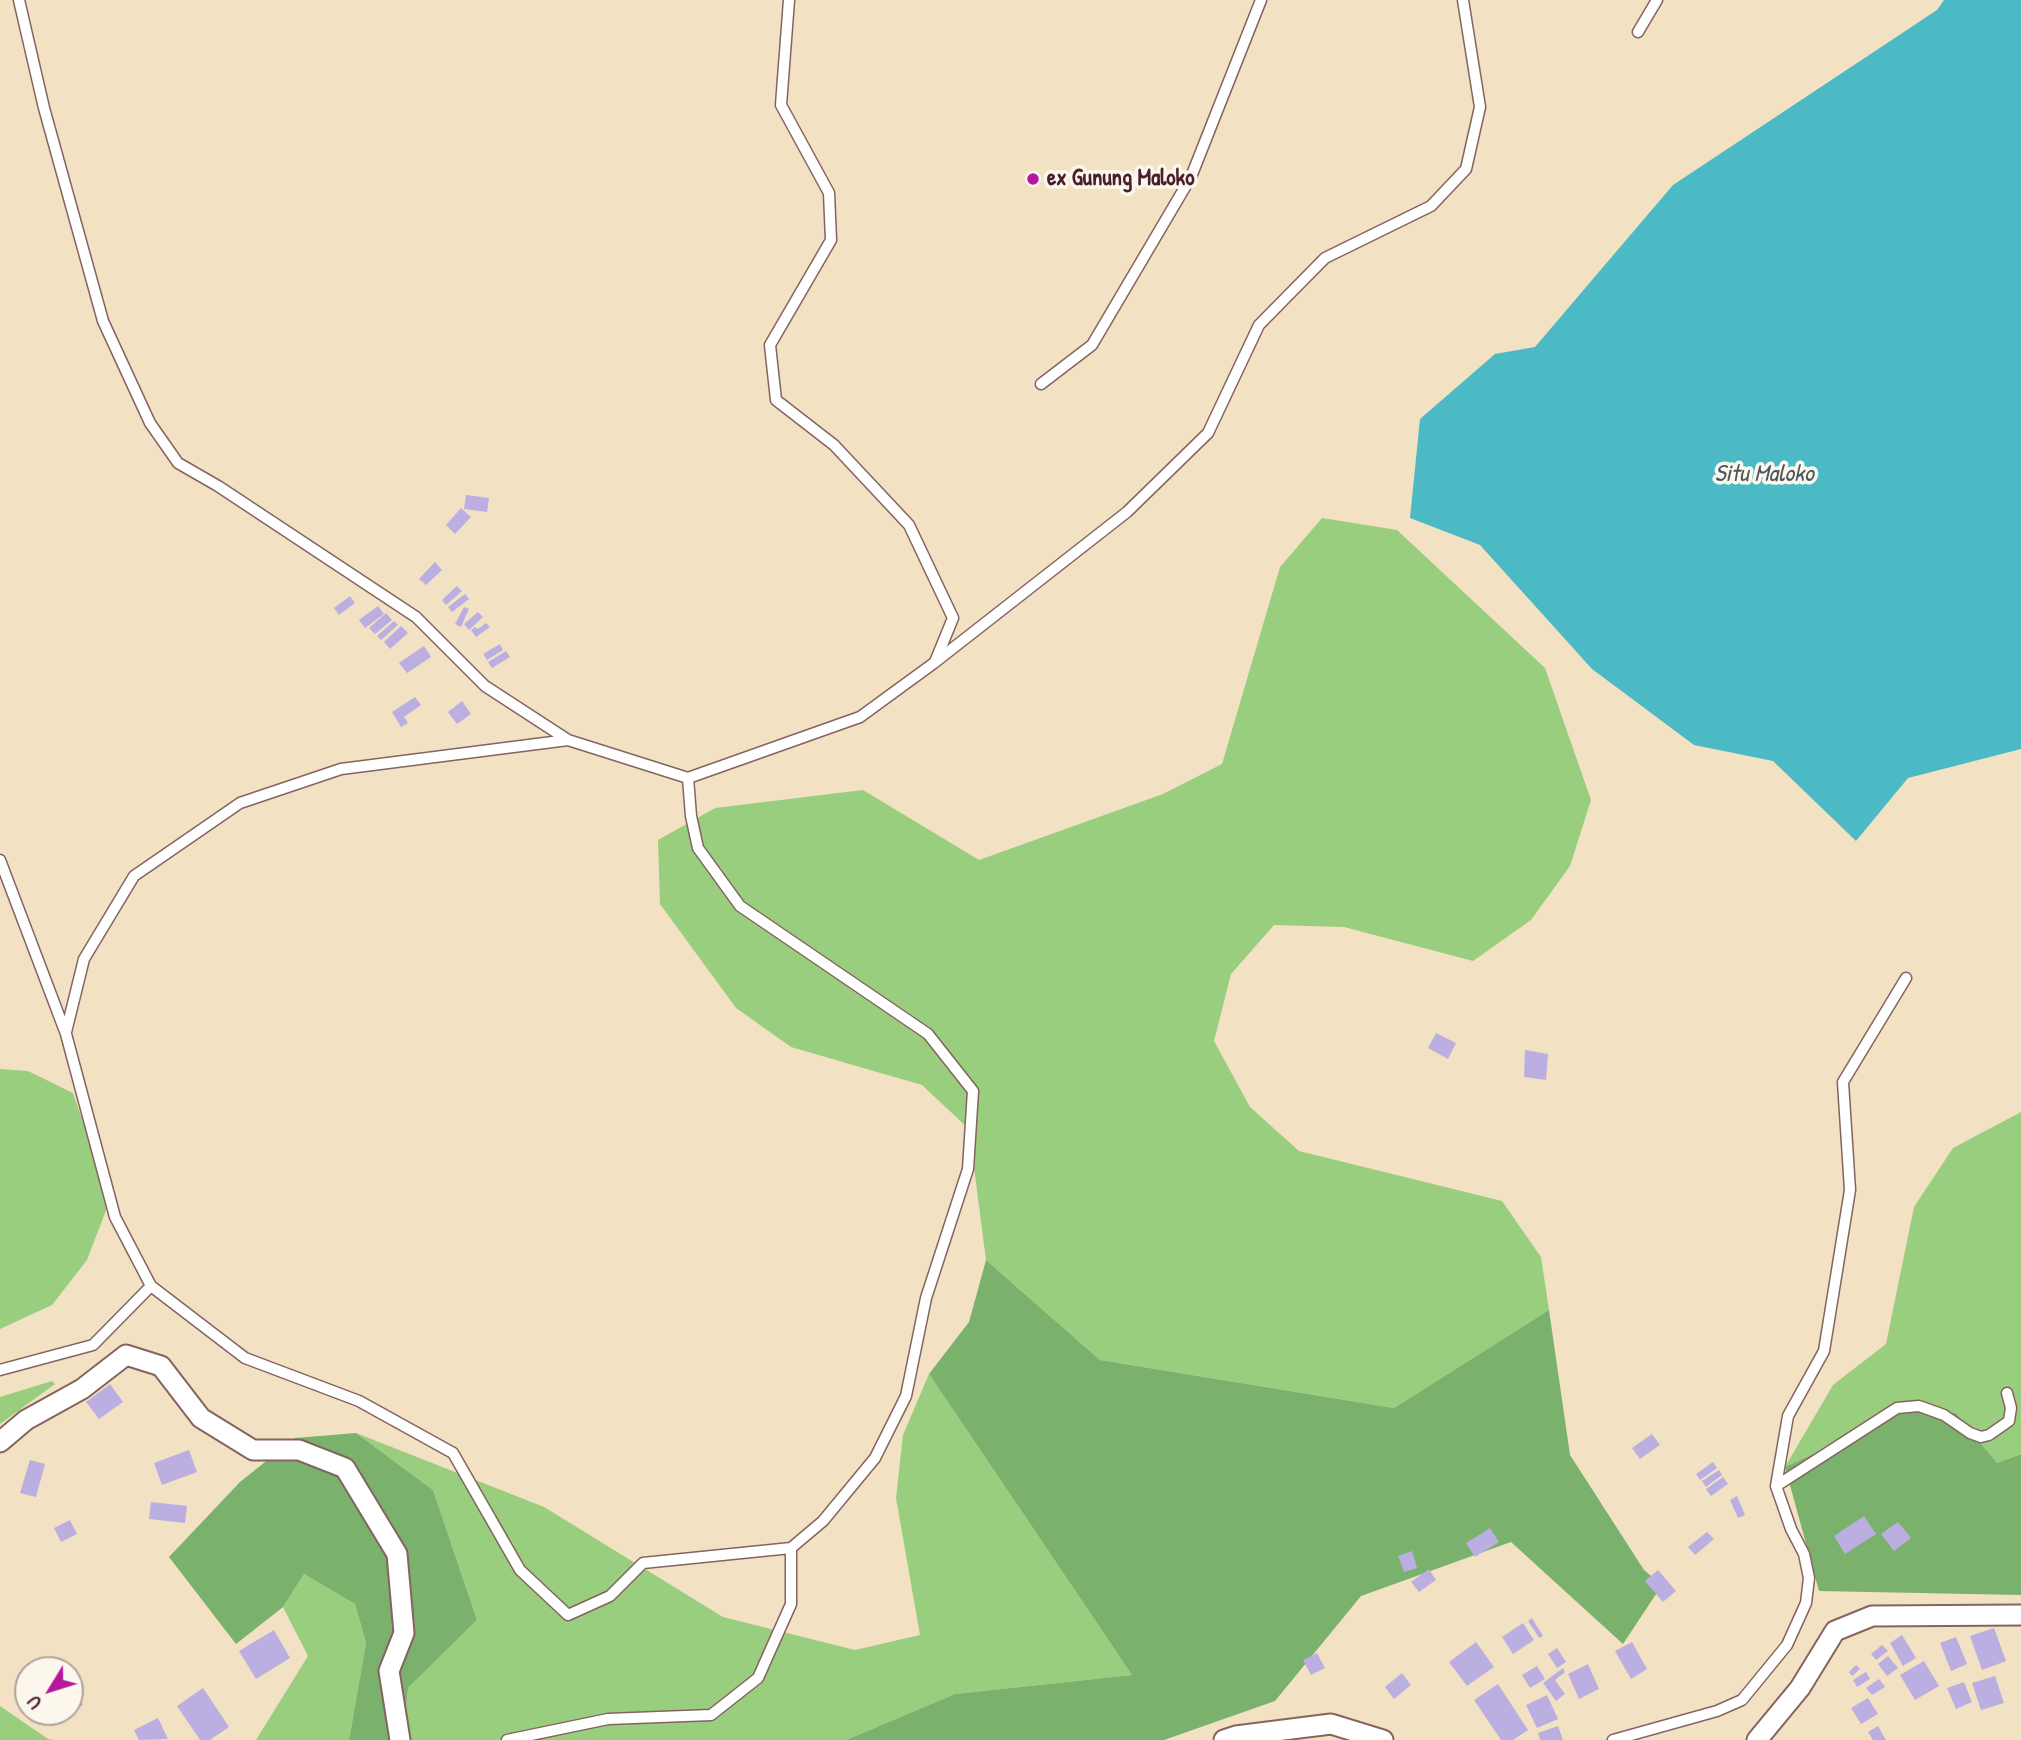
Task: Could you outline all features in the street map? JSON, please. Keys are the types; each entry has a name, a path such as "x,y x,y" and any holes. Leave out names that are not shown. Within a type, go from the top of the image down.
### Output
{"street":[{"path":"0,1442 26,1420 82,1389 126,1355 161,1366 201,1418 253,1450 299,1450 345,1468 397,1555 404,1633 389,1671 400,1740"},
{"path":"1757,1740 1800,1688 1835,1631 1872,1616 2019,1620"},
{"path":"1224,1740 1236,1736 1331,1724 1383,1740"}],"lane":[{"path":"19,0 44,108 103,321 150,423 178,463 218,486 416,617 485,686 568,740 688,778 860,717 934,663 1127,512 1208,433 1259,325 1325,258 1431,206 1466,169 1480,107 1463,0"},
{"path":"789,0 781,105 829,193 831,240 770,345 776,400 834,445 909,525 953,618 934,663"},
{"path":"1041,384 1092,345 1191,177 1261,0"},
{"path":"1638,32 1657,0"},
{"path":"66,1034 84,959 134,876 240,803 341,769 568,740"},
{"path":"0,860 66,1034 115,1217 151,1286 245,1358 359,1401 453,1453 520,1570 568,1615 610,1596 643,1563 791,1548 823,1521 875,1458 906,1396 926,1298 968,1170 973,1091 928,1034 740,906 698,848 691,816 688,778"},
{"path":"1613,1740 1717,1710 1742,1700 1787,1645 1806,1603 1809,1578 1804,1554 1791,1529 1776,1486 1788,1416 1824,1352 1850,1190 1843,1082 1906,978"},
{"path":"0,1370 93,1345 151,1286"},
{"path":"1776,1486 1897,1408 1919,1406 1944,1415 1970,1433 1981,1437 1989,1435 2009,1421 2011,1408 2007,1393"},
{"path":"507,1740 608,1719 711,1715 758,1678 791,1604 791,1548"}],"green space":[{"path":"1322,518 1397,530 1545,668 1591,800 1570,866 1531,920 1473,961 1344,927 1274,925 1231,974 1214,1041 1250,1107 1299,1151 1502,1201 1541,1257 1549,1310 1394,1408 1100,1360 986,1260 969,1129 922,1085 791,1047 736,1008 660,904 658,840 715,808 863,790 979,860 1163,794 1222,764 1280,567"},
{"path":"0,1069 28,1071 73,1093 110,1200 87,1260 52,1305 0,1329"},
{"path":"2021,1112 2021,1454 1997,1463 1956,1413 1906,1411 1785,1467 1833,1385 1886,1344 1914,1207 1953,1148"},
{"path":"986,1260 1100,1360 1394,1408 1549,1310 1570,1455 1644,1570 1662,1585 1623,1644 1511,1542 1361,1596 1275,1701 1164,1740 846,1740 955,1694 1132,1675 929,1374 969,1322"},
{"path":"929,1374 1132,1675 955,1694 846,1740 403,1740 408,1688 477,1620 433,1490 356,1433 544,1507 723,1617 855,1650 920,1635 896,1498 903,1435"},
{"path":"52,1381 55,1384 0,1424 0,1397"},
{"path":"1906,1411 1956,1413 1997,1463 2021,1454 2021,1595 1819,1591 1785,1467"},
{"path":"356,1433 433,1490 477,1620 408,1688 403,1740 349,1740 366,1643 355,1604 304,1574 283,1607 236,1644 169,1557 240,1482 295,1438"},
{"path":"304,1574 355,1604 366,1643 349,1740 256,1740 308,1656 283,1607"},
{"path":"0,1706 14,1716 14,1726 29,1726 48,1739 55,1740 0,1740"}],"water":[{"name":"Situ Maloko","path":"1944,0 2021,0 2021,749 1908,778 1856,841 1773,761 1694,745 1592,669 1480,545 1410,518 1420,419 1495,354 1535,347 1673,185 1937,10"}],"building":[{"path":"466,495 489,498 487,512 464,509"},
{"path":"461,508 471,517 455,534 446,525"},
{"path":"435,562 442,570 426,585 419,579"},
{"path":"457,586 462,591 446,605 442,600"},
{"path":"465,594 469,599 452,612 448,607"},
{"path":"350,596 355,603 339,615 334,608"},
{"path":"378,606 384,614 365,628 359,620"},
{"path":"464,607 469,609 461,627 455,624"},
{"path":"478,612 483,617 469,630 464,624"},
{"path":"386,613 392,620 375,634 369,628"},
{"path":"394,621 398,625 381,640 377,636"},
{"path":"486,623 490,627 476,637 471,630"},
{"path":"401,626 408,633 390,649 384,642"},
{"path":"500,644 503,650 487,660 483,654"},
{"path":"424,646 431,657 407,673 399,663"},
{"path":"506,651 510,657 492,668 488,662"},
{"path":"415,697 421,705 404,717 408,723 401,727 392,712"},
{"path":"462,701 471,714 457,724 448,712"},
{"path":"1436,1033 1456,1043 1448,1059 1428,1048"},
{"path":"1525,1050 1548,1054 1546,1080 1524,1077"},
{"path":"110,1384 123,1402 99,1419 86,1402"},
{"path":"1652,1434 1660,1445 1640,1459 1632,1448"},
{"path":"189,1450 197,1472 162,1485 154,1463"},
{"path":"30,1460 45,1464 36,1497 20,1493"},
{"path":"1713,1462 1717,1468 1700,1480 1696,1474"},
{"path":"1719,1470 1722,1475 1706,1487 1702,1481"},
{"path":"1723,1477 1728,1484 1711,1496 1706,1489"},
{"path":"1737,1496 1745,1515 1738,1518 1730,1500"},
{"path":"151,1502 187,1506 185,1523 149,1519"},
{"path":"1864,1516 1876,1534 1845,1554 1834,1536"},
{"path":"70,1520 77,1534 61,1542 54,1528"},
{"path":"1898,1522 1911,1538 1894,1551 1881,1534"},
{"path":"1490,1528 1499,1542 1475,1557 1466,1543"},
{"path":"1707,1532 1714,1539 1695,1555 1688,1547"},
{"path":"1412,1551 1417,1568 1404,1572 1398,1556"},
{"path":"1429,1569 1436,1580 1419,1592 1411,1582"},
{"path":"1658,1570 1676,1591 1663,1602 1645,1581"},
{"path":"1532,1618 1543,1636 1539,1638 1528,1621"},
{"path":"1523,1623 1534,1640 1513,1654 1502,1637"},
{"path":"1994,1628 2006,1661 1982,1670 1970,1636"},
{"path":"274,1630 290,1658 256,1679 239,1651"},
{"path":"1902,1635 1916,1658 1903,1666 1890,1643"},
{"path":"1956,1637 1967,1664 1951,1671 1940,1643"},
{"path":"1476,1642 1494,1667 1467,1686 1449,1662"},
{"path":"1632,1642 1647,1669 1631,1679 1615,1651"},
{"path":"1882,1645 1888,1651 1876,1660 1871,1654"},
{"path":"1557,1648 1566,1662 1557,1668 1548,1654"},
{"path":"1317,1653 1325,1668 1311,1675 1303,1660"},
{"path":"1888,1656 1898,1668 1887,1676 1878,1664"},
{"path":"1924,1661 1939,1686 1915,1700 1900,1675"},
{"path":"1588,1664 1599,1689 1579,1699 1568,1674"},
{"path":"1856,1665 1860,1669 1852,1676 1849,1672"},
{"path":"1537,1666 1545,1679 1530,1688 1522,1675"},
{"path":"1563,1668 1565,1672 1555,1680 1565,1694 1556,1701 1543,1683"},
{"path":"1866,1672 1870,1679 1857,1687 1853,1680"},
{"path":"1402,1673 1411,1685 1394,1699 1385,1687"},
{"path":"1995,1676 2004,1703 1981,1710 1972,1683"},
{"path":"1879,1679 1885,1687 1872,1695 1866,1688"},
{"path":"1964,1682 1972,1702 1956,1709 1947,1688"},
{"path":"1498,1684 1528,1730 1513,1740 1501,1740 1474,1700"},
{"path":"203,1688 229,1727 210,1740 200,1740 177,1706"},
{"path":"1547,1695 1558,1719 1537,1728 1526,1705"},
{"path":"1868,1698 1878,1714 1861,1724 1851,1708"},
{"path":"158,1718 168,1739 139,1740 134,1730"},
{"path":"1558,1726 1563,1740 1540,1740 1538,1733"},
{"path":"1878,1726 1886,1740 1873,1740 1868,1732"}],"place":[{"name":"ex Gunung Maloko","path":"1033,179"}]}
